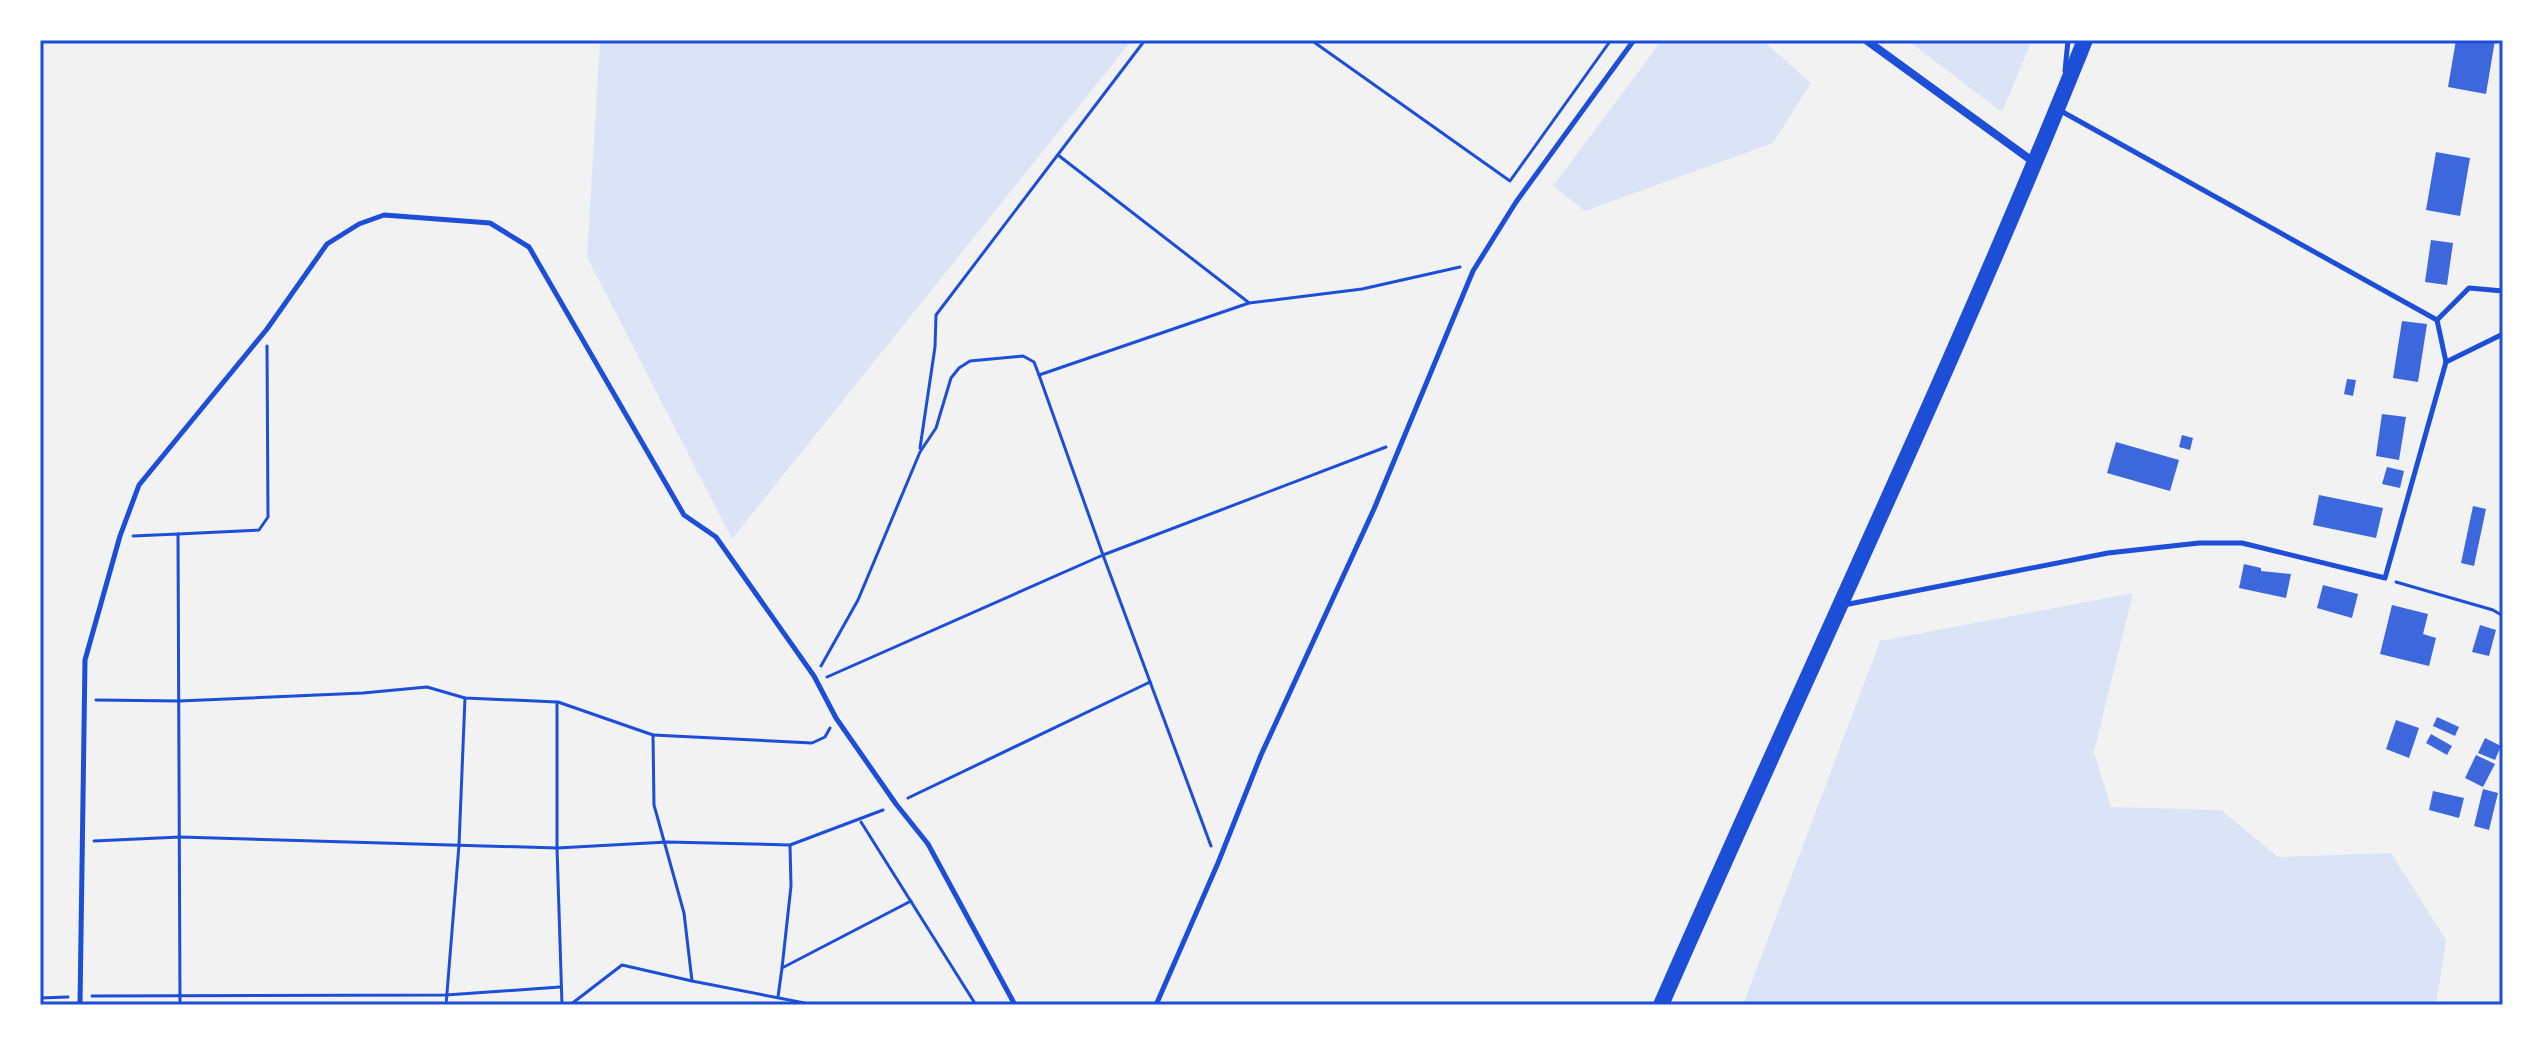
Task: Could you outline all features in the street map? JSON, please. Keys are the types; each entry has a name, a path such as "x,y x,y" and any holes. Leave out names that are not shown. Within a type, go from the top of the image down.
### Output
{"main road":[{"path":"1662,1004 1842,605 2035,163 2085,40"}],"street":[{"path":"1866,40 2035,163"}],"lane":[{"path":"1156,1005 1261,755 1374,509 1478,263 1516,202 1634,40"},
{"path":"1842,605 2108,553 2199,543 2242,543 2385,578 2446,362 2437,320 2061,102 2068,40"},
{"path":"80,1005 85,660 120,536 139,485 267,329 327,244 359,224 384,215 490,223 529,247 684,515 716,537 816,678 836,718 928,844 1015,1005"},
{"path":"2437,320 2469,288 2503,291"},
{"path":"2446,362 2503,334"}],"path":[{"path":"920,452 935,347 936,315 1145,40"},
{"path":"1311,40 1510,181 1611,40"},
{"path":"1058,155 1249,303"},
{"path":"1039,375 1249,303 1362,289 1478,263"},
{"path":"120,536 259,530 268,517 267,329"},
{"path":"816,678 858,600 920,452 936,428 951,378 970,361 1023,356 1034,362 1218,863"},
{"path":"816,678 1103,555 1401,441"},
{"path":"178,534 180,1005"},
{"path":"2385,578 2493,610 2503,616"},
{"path":"82,842 180,837 557,848 667,842 790,845 896,804 1150,682"},
{"path":"85,700 179,701 427,687 465,698 557,702 653,735 812,743 825,737 836,718"},
{"path":"446,1005 459,845 465,698"},
{"path":"557,702 557,848 562,1005"},
{"path":"653,735 654,805 667,842 684,913 692,981"},
{"path":"860,820 976,1005"},
{"path":"778,997 791,886 790,845"},
{"path":"782,968 911,901"},
{"path":"570,1005 622,965 815,1005"},
{"path":"40,998 446,995 561,987"}],"shaded area":[{"path":"600,40 1132,40 732,539 587,257"},
{"path":"1662,40 1762,40 1811,83 1773,143 1585,211 1553,186"},
{"path":"1907,40 2032,40 2002,112"},
{"path":"2133,593 2094,752 2111,807 2221,810 2278,857 2391,853 2446,940 2436,1005 1743,1005 1880,641"}],"building":[{"path":"2456,40 2495,40 2486,94 2448,87"},
{"path":"2436,152 2470,158 2460,216 2426,210"},
{"path":"2431,240 2453,243 2447,285 2425,282"},
{"path":"2402,321 2427,324 2418,382 2393,378"},
{"path":"2347,379 2356,380 2353,396 2344,394"},
{"path":"2382,414 2406,417 2399,460 2376,456"},
{"path":"2182,435 2193,438 2190,450 2179,447"},
{"path":"2116,442 2179,460 2170,491 2107,473"},
{"path":"2387,467 2404,471 2400,488 2382,484"},
{"path":"2319,495 2383,508 2376,538 2313,525"},
{"path":"2473,506 2486,509 2474,566 2461,563"},
{"path":"2244,564 2261,568 2261,571 2291,574 2286,598 2239,588"},
{"path":"2323,585 2358,594 2352,618 2317,608"},
{"path":"2392,605 2428,614 2423,634 2436,638 2429,666 2380,654"},
{"path":"2480,625 2496,630 2489,656 2472,652"},
{"path":"2437,717 2459,727 2455,736 2433,726"},
{"path":"2396,720 2419,728 2409,758 2386,749"},
{"path":"2431,734 2452,746 2447,755 2426,743"},
{"path":"2485,738 2501,746 2495,760 2478,753"},
{"path":"2476,755 2495,764 2483,787 2465,778"},
{"path":"2483,789 2498,793 2489,830 2474,826"},
{"path":"2433,791 2464,798 2459,818 2429,810"}]}
